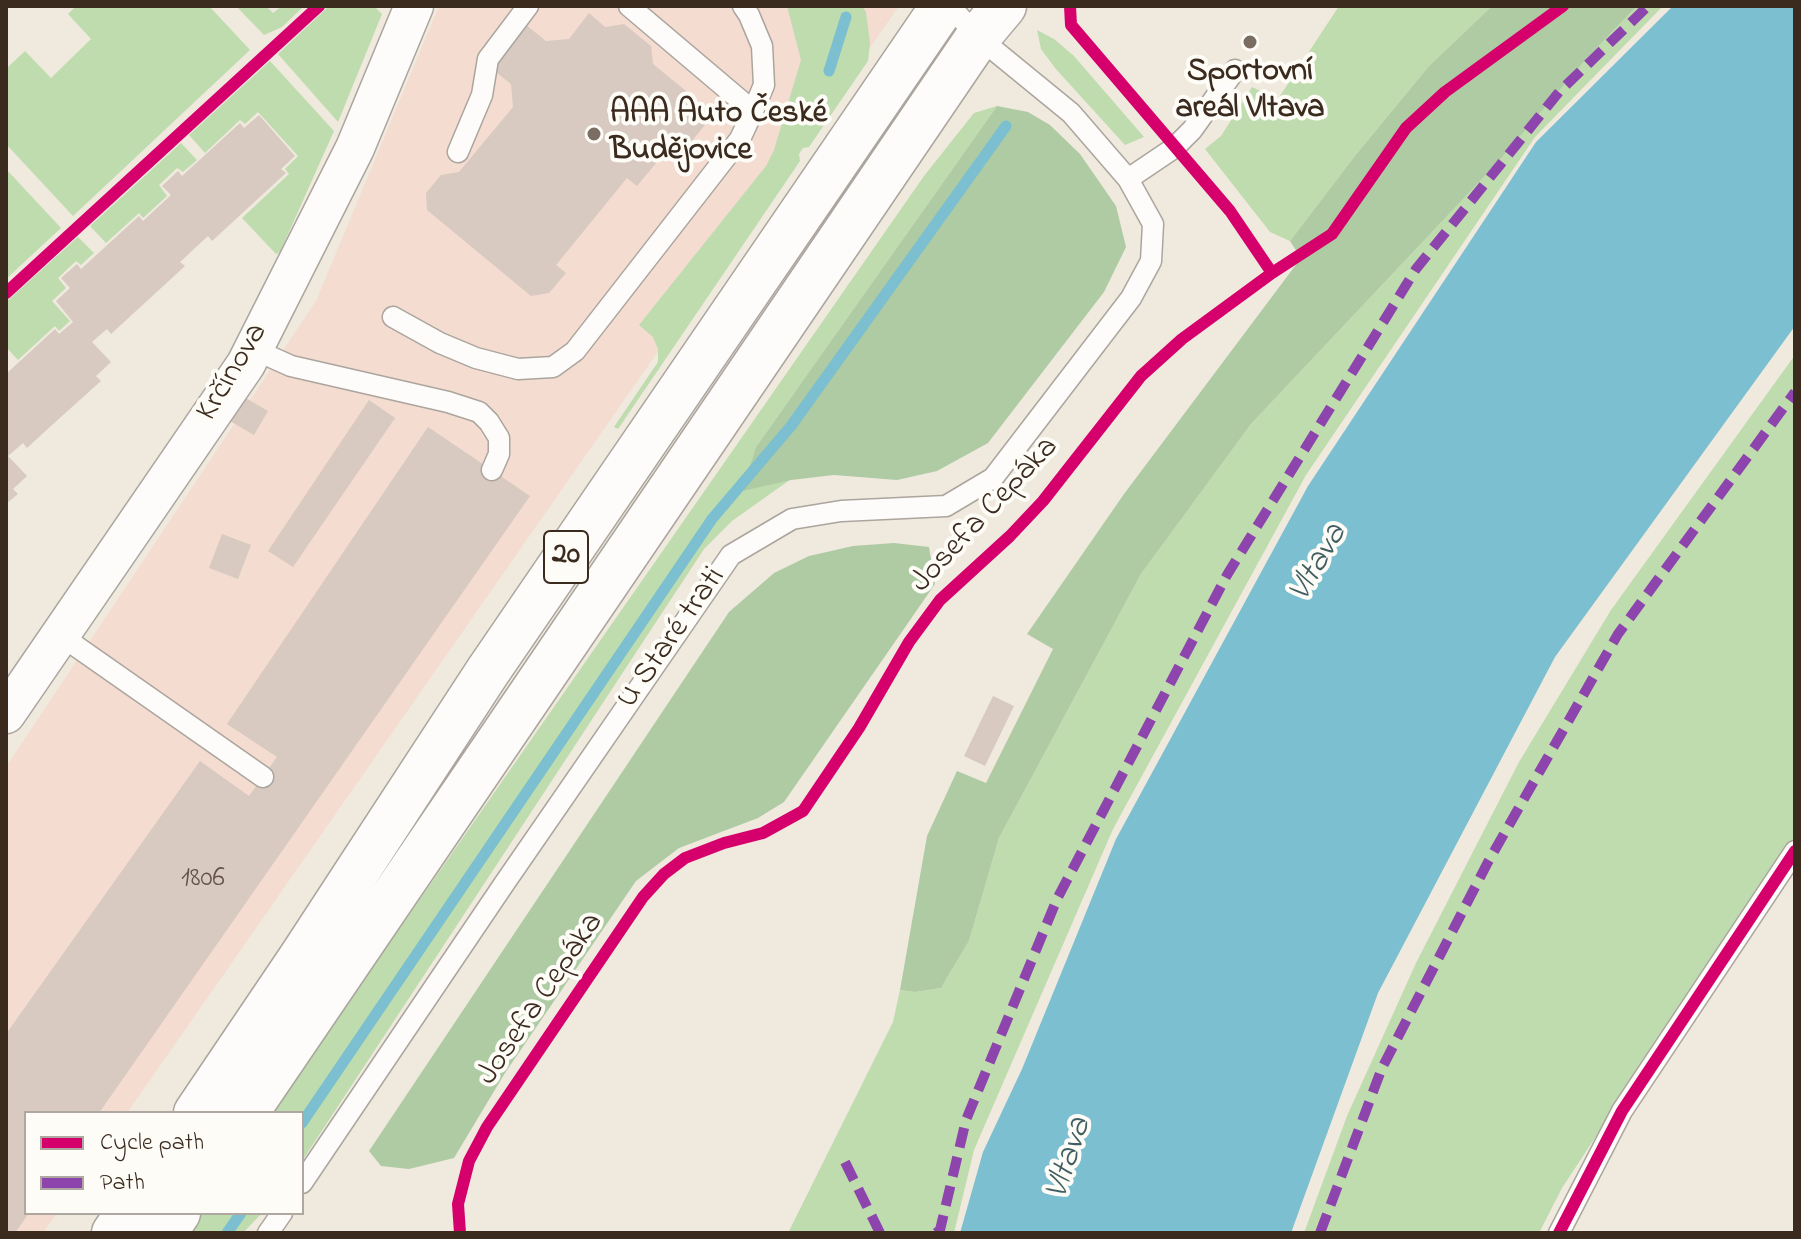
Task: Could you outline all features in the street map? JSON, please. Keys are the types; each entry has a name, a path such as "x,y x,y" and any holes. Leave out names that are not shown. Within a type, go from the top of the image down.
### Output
{"main road":[{"name":"20","path":"197,1111 488,671 943,6"},
{"name":"20","path":"247,1111 977,16"},
{"path":"114,1233 127,1215"},
{"path":"164,1233 177,1215"}],"street":[{"name":"Krčínova","path":"6,714 246,364 355,148 414,6"}],"lane":[{"path":"458,152 482,95 488,59 528,6"},
{"path":"629,6 753,111"},
{"path":"393,317 440,343 476,358 518,369 553,367 575,351 740,139 764,85 762,46 743,6"},
{"name":"U Staré trati","path":"304,1180 731,555 792,519 841,511 946,506 993,478 1131,298 1151,261 1153,224 1128,179 1071,113 977,16"},
{"path":"1128,179 1174,148 1192,130 1235,70"},
{"path":"253,349 291,366 479,412 499,438 499,454 492,470"},
{"path":"60,635 263,777"},
{"path":"1559,1233 1622,1111 1795,851"},
{"path":"268,1233 281,1215"}],"shaded area":[{"path":"439,6 899,6 128,1111 24,1111 24,1215 56,1215 43,1233 6,1233 6,767 316,301"}],"green space":[{"path":"76,6 209,6 250,50 73,216 6,144 6,69 25,51 51,78 91,39 68,14"},
{"path":"236,6 266,6 273,13 282,6 304,6 282,27 264,35"},
{"path":"329,6 374,6 382,14 338,122 278,54"},
{"path":"787,6 862,6 866,12 870,43 868,61 809,147 803,148 799,154 800,161 618,429 614,427 658,362 658,349 653,337 639,325 766,166 774,150 801,60"},
{"path":"1339,6 1492,6 1429,66 1290,241 1270,232 1205,149 1221,136 1252,87 1278,99"},
{"path":"1492,6 1637,6 1589,56 1498,162 1251,424 1141,574 999,838 969,941 941,988 915,992 900,990 927,836 957,771 986,783 1053,649 1027,634 1124,494 1301,258 1290,241 1429,66"},
{"path":"1637,6 1663,6 1535,137 1306,475 1113,829 974,1150 954,1233 788,1233 893,1022 900,990 915,992 941,988 969,941 999,838 1141,574 1251,424 1498,162 1589,56"},
{"path":"1037,30 1054,39 1074,56 1144,137 1125,145 1055,68 1041,49"},
{"path":"270,61 334,131 280,252 276,254 242,218 289,174 285,169 298,156 258,112 245,124 240,120 205,153 189,135"},
{"path":"997,106 756,447 743,490 791,479 732,521 704,549 304,1158 304,1111 272,1111 924,176 974,113"},
{"path":"997,106 1028,112 1050,125 1080,154 1116,206 1126,247 1104,292 988,443 937,471 897,480 834,475 791,480 742,491 756,447"},
{"path":"181,143 197,160 183,172 177,168 159,185 167,196 143,218 139,213 106,243 90,226"},
{"path":"6,169 61,228 6,279"},
{"path":"78,237 94,253 81,265 76,261 58,278 66,288 52,301 70,321 59,331 55,326 18,360 6,347 6,302"},
{"path":"1795,355 1795,843 1738,920 1562,1188 1539,1233 1304,1233 1347,1116 1416,963 1519,762 1611,610"},
{"path":"894,543 929,547 935,584 784,802 758,818 679,848 636,881 505,1073 454,1158 409,1169 381,1166 369,1151 729,612 774,573 809,556 853,546"},
{"path":"200,1215 260,1215 243,1233 188,1233"}],"water":[{"name":"Vltava","path":"1673,6 1795,6 1795,326 1555,657 1378,993 1291,1233 960,1233 983,1152 1022,1069 1116,839 1308,486 1536,142"}],"building":[{"name":"AAA Auto České Budějovice","path":"589,13 605,27 624,24 651,46 653,64 714,114 681,154 661,157 637,186 627,178 556,265 566,273 549,293 531,296 427,210 426,193 441,175 459,172 513,107 511,84 491,68 526,25 546,41 569,39"},
{"path":"259,115 295,156 281,169 286,173 212,241 208,236 180,262 185,266 111,334 107,329 92,342 111,362 96,376 101,381 27,448 23,443 8,456 27,476 13,489 18,494 6,504 6,374 55,329 59,334 73,322 56,301 70,288 61,278 77,264 81,269 139,216 143,221 171,195 162,186 178,171 182,176 240,123 244,128"},
{"path":"244,397 268,411 254,435 230,421"},
{"path":"369,400 395,418 293,567 268,551"},
{"path":"428,427 530,496 100,1111 24,1111 24,1215 28,1215 15,1233 6,1233 6,1034 200,761 249,796 277,757 227,724"},
{"path":"222,534 251,545 238,579 209,568"},
{"path":"993,696 1014,706 985,766 964,756"}],"waterway":[{"path":"829,71 846,17"},
{"path":"304,1120 712,519 791,426 1006,126"},
{"path":"227,1233 240,1215"}],"marked path":[{"path":"936,1233 940,1230 966,1120 1057,899 1227,575 1416,269 1559,92 1648,6"},
{"path":"1320,1233 1382,1068 1488,862 1618,634 1795,392"},
{"path":"845,1162 880,1233"}],"cycle path":[{"path":"6,293 319,6"},
{"path":"1070,6 1071,25 1230,211 1272,273"},
{"name":"Josefa Cepáka","path":"460,1233 458,1204 469,1161 487,1127 643,897 664,874 685,858 763,833 803,811 859,728 909,642 940,600 1043,501 1141,376 1182,339 1272,273 1332,234 1406,128 1445,92 1563,6"},
{"path":"1559,1233 1622,1111 1795,851"}],"place":[{"name":"Sportovní areál Vltava","path":"1250,42"},
{"name":"AAA Auto České Budějovice","path":"594,134"}]}
